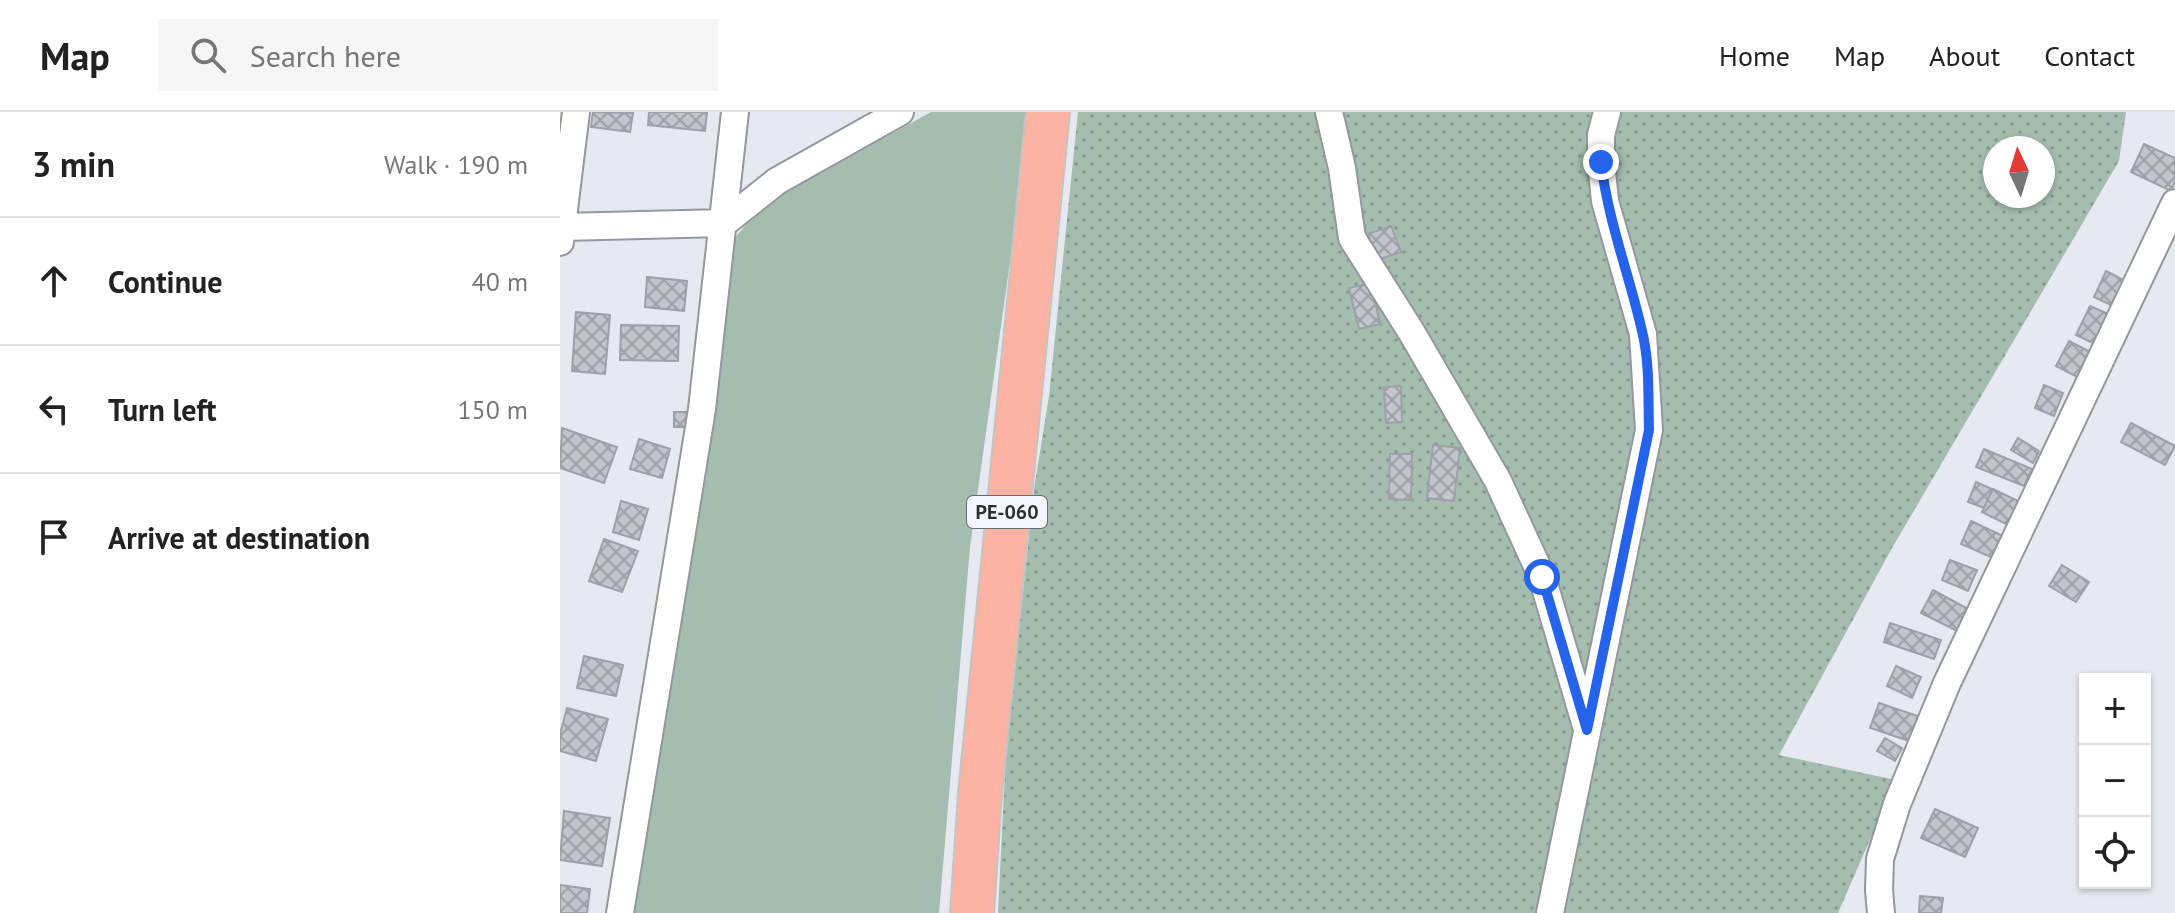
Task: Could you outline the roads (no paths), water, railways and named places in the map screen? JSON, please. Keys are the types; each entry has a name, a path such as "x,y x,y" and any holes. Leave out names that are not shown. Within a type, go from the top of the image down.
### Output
{"main road":[{"name":"PE-060","path":"972,913 983,763 1048,112"}],"street":[{"path":"576,112 561,234 724,223 777,181 900,112"},
{"path":"620,913 702,409 735,112"},
{"path":"1329,112 1342,168 1352,238 1412,333 1498,481 1542,577 1587,730"},
{"path":"1550,913 1649,430 1643,334 1605,201 1601,135 1607,112"},
{"path":"1881,913 1880,859 1897,804 1947,683 2175,203"}]}
